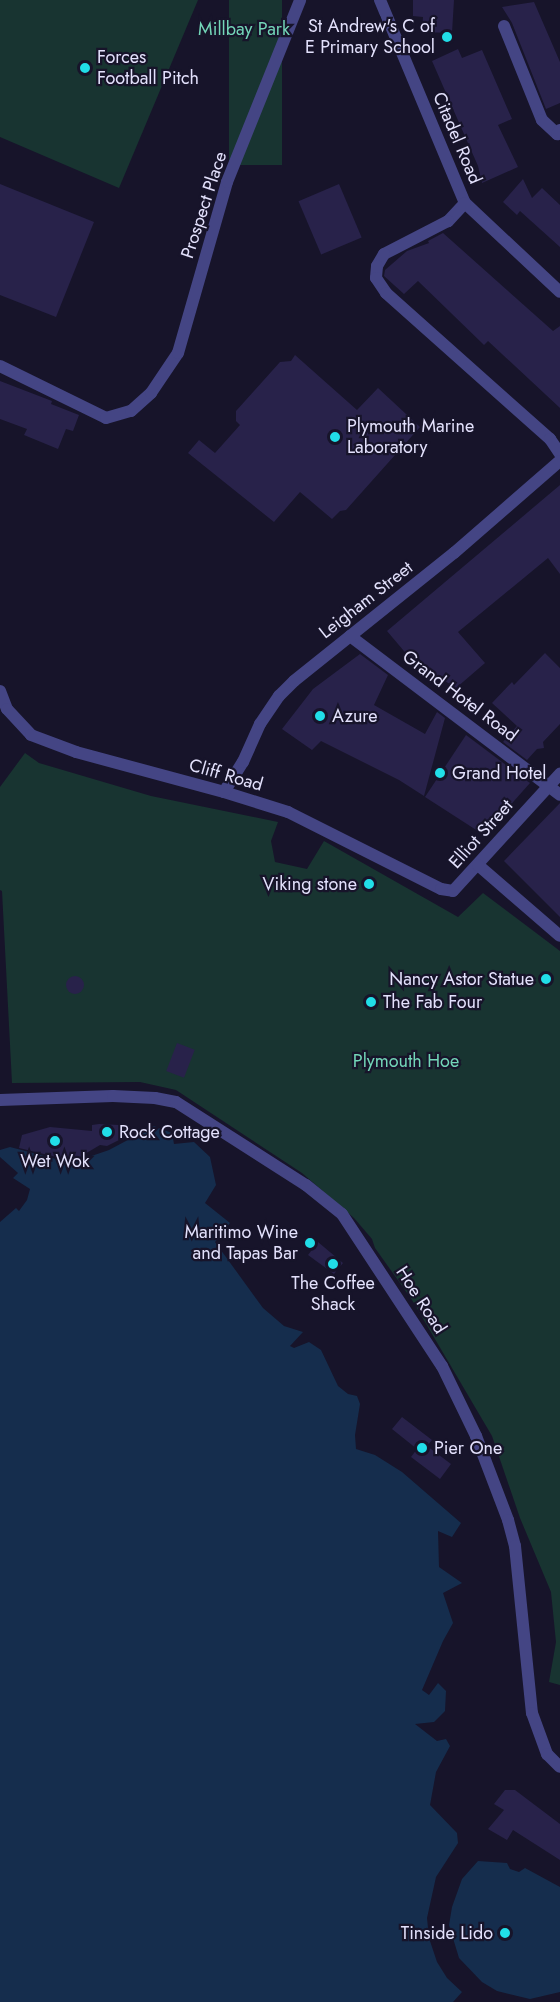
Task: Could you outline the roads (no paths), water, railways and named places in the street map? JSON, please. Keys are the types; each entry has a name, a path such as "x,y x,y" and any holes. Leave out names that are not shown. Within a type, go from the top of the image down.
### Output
{"street":[{"name":"Prospect Place","path":"0,366 106,418 131,411 151,393 178,353 227,182 300,0"},
{"name":"Citadel Road","path":"380,0 465,203 560,292"},
{"path":"504,26 542,120 557,134 560,130"},
{"path":"465,203 448,221 384,254 377,266 376,278 386,293 550,439 560,454"},
{"name":"Leigham Street","path":"224,792 243,762 260,724 279,696 294,681 454,553 560,461"},
{"name":"Grand Hotel Road","path":"350,636 560,795"},
{"name":"Cliff Road","path":"0,691 7,709 30,735 76,752 224,792 288,812 441,889 453,891"},
{"name":"Elliot Street","path":"453,891 560,774"},
{"path":"478,865 560,936"},
{"name":"Hoe Road","path":"0,1100 113,1096 156,1098 176,1102 306,1185 342,1214 442,1366 476,1436 508,1520 515,1546 532,1713 547,1754 560,1767"}],"water":[{"path":"154,1126 172,1133 174,1144 194,1142 210,1157 216,1185 205,1203 230,1223 215,1242 263,1308 284,1326 303,1332 290,1346 294,1348 309,1342 321,1350 338,1386 348,1394 357,1396 360,1404 355,1435 356,1449 375,1455 402,1472 461,1523 452,1537 438,1531 439,1567 462,1583 443,1593 453,1623 422,1690 429,1695 438,1683 446,1691 445,1711 434,1722 415,1724 437,1741 446,1739 450,1746 436,1772 430,1805 457,1833 458,1843 436,1877 427,1918 429,1938 437,1962 447,1978 462,1992 453,2002 0,2002 0,1222 16,1208 19,1211 27,1200 30,1189 13,1178 18,1173 0,1157 0,1150 10,1147 71,1163 109,1150"},
{"name":"Tinside Lido","path":"478,1861 507,1863 510,1869 519,1872 525,1868 560,1887 560,1992 530,1999 497,1991 482,1982 459,1958 449,1925 452,1907 462,1879"}],"place":[{"name":"St Andrew's C of E Primary School","path":"447,37"},
{"name":"Forces Football Pitch","path":"85,68"},
{"name":"Plymouth Marine Laboratory","path":"335,437"},
{"name":"Azure","path":"320,716"},
{"name":"Grand Hotel","path":"440,773"},
{"name":"Viking stone","path":"369,884"},
{"name":"Nancy Astor Statue","path":"546,979"},
{"name":"The Fab Four","path":"371,1002"},
{"name":"Rock Cottage","path":"107,1132"},
{"name":"Wet Wok","path":"55,1141"},
{"name":"Maritimo Wine and Tapas Bar","path":"310,1243"},
{"name":"The Coffee Shack","path":"333,1264"},
{"name":"Pier One","path":"422,1448"},
{"name":"Tinside Lido","path":"505,1933"}],"park label":[{"name":"Millbay Park","path":"244,29"},
{"name":"Plymouth Hoe","path":"406,1061"}]}
